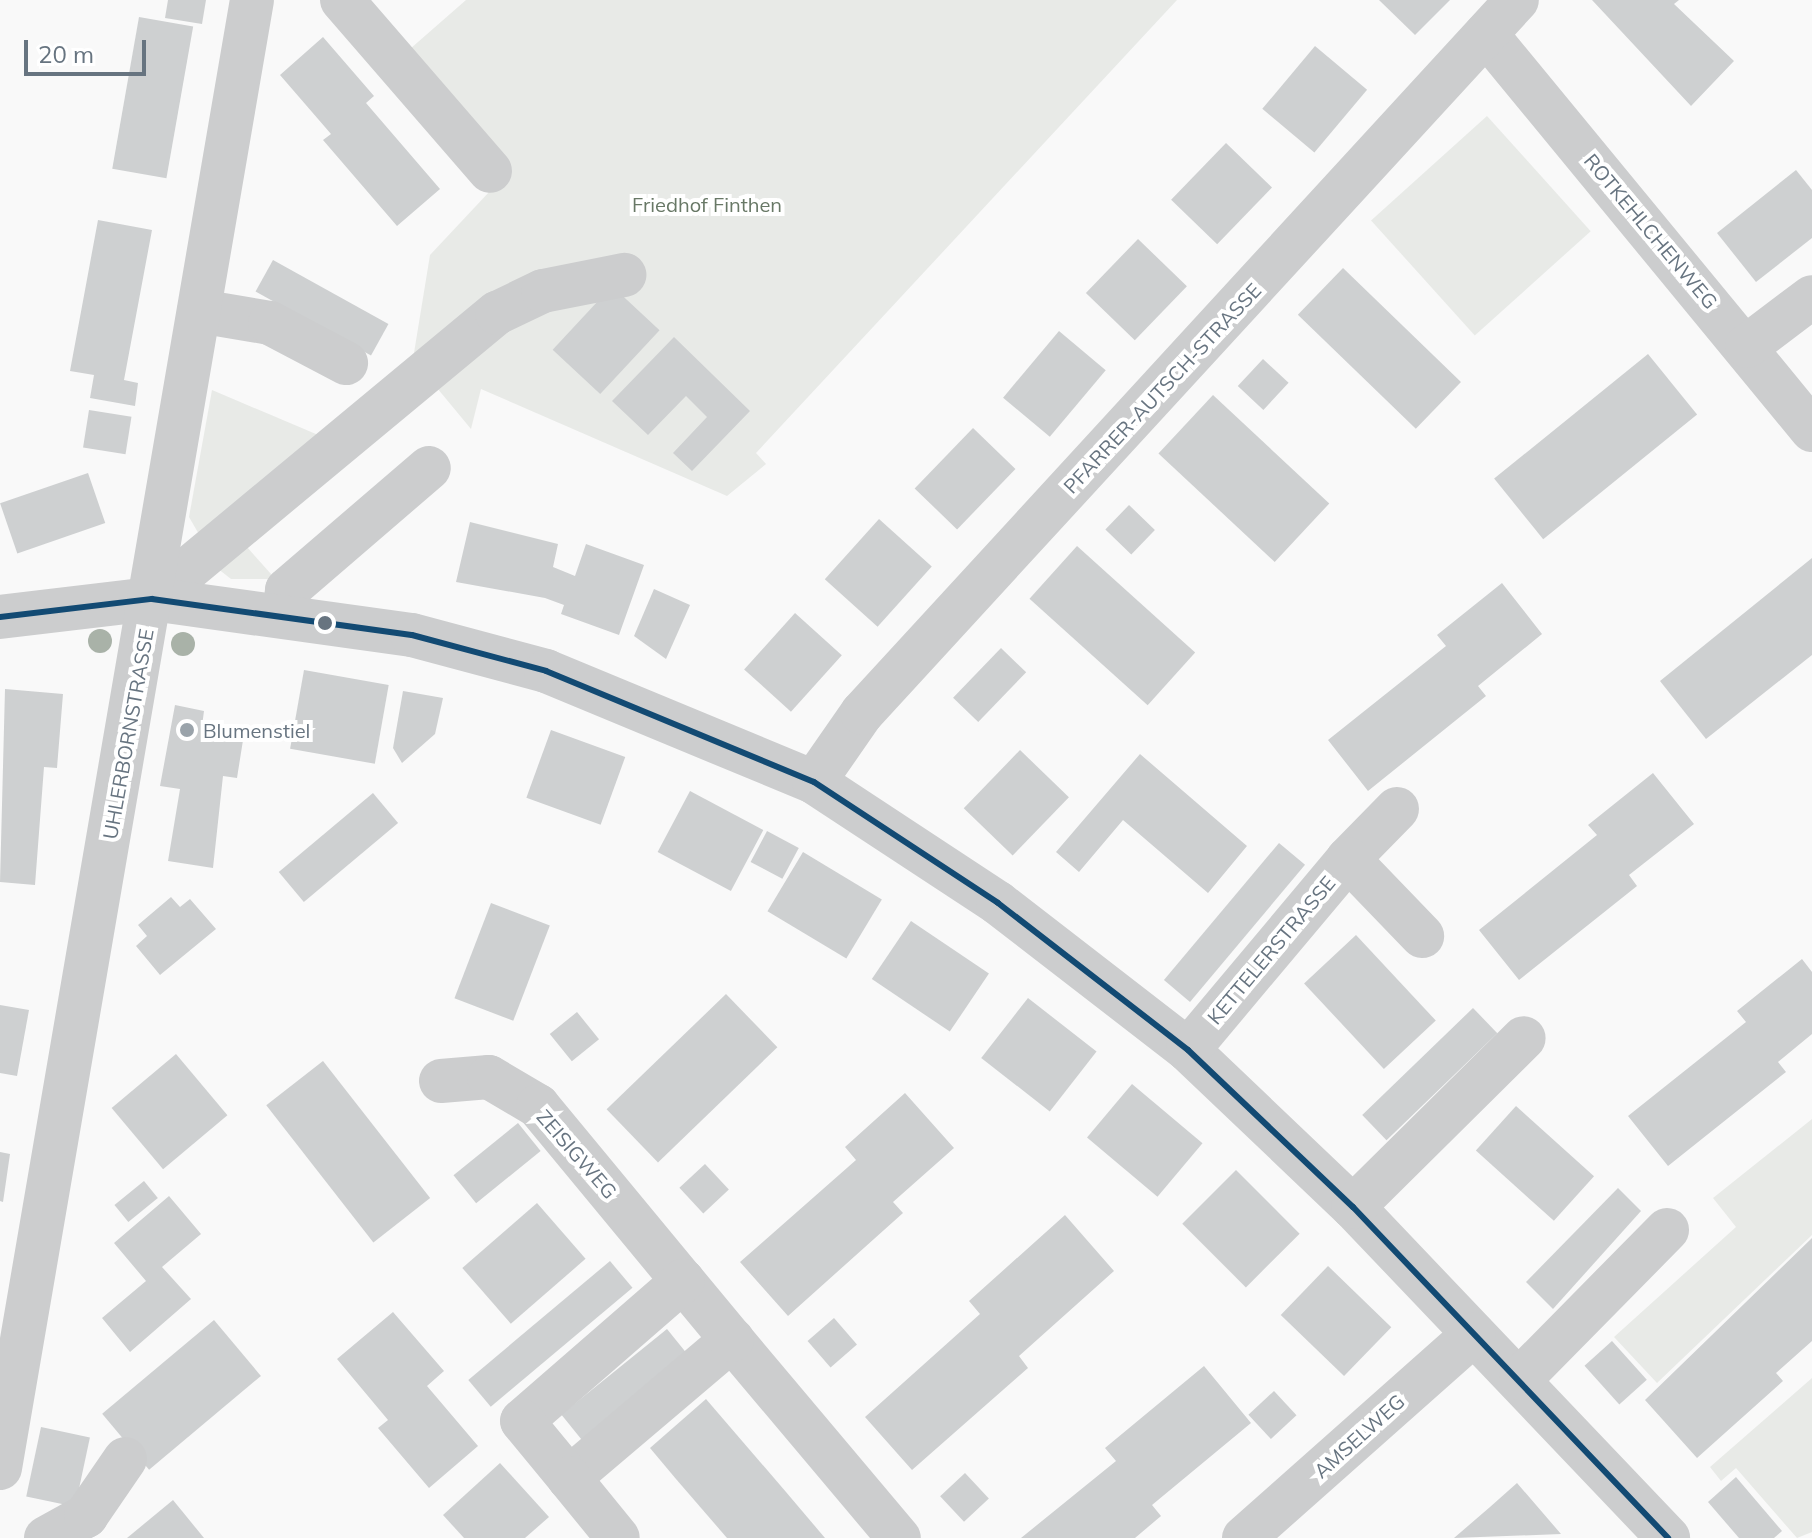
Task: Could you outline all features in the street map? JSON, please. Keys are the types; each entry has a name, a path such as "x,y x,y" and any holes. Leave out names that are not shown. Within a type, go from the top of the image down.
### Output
{"street":[{"name":"UHLERBORNSTRASSE","path":"0,1468 152,599 252,0"},
{"path":"342,0 490,171"},
{"name":"PFARRER-AUTSCH-STRASSE","path":"814,782 862,713 1517,0"},
{"name":"ROTKEHLCHENWEG","path":"1486,34 1747,346 1812,430"},
{"path":"152,599 497,313 543,291 624,275"},
{"path":"1747,346 1812,297"},
{"path":"199,311 270,323 346,363"},
{"path":"284,615 287,590 429,468"},
{"path":"0,617 152,599 412,635 546,671 814,782 998,903 1188,1050 1353,1207 1474,1334 1521,1378 1668,1538"},
{"path":"1348,859 1397,809"},
{"name":"KETTELERSTRASSE","path":"1188,1050 1348,859 1422,936"},
{"path":"1353,1207 1524,1038"},
{"name":"ZEISIGWEG","path":"441,1081 489,1077 538,1106 899,1538"},
{"path":"1521,1378 1667,1230"},
{"path":"618,1538 522,1421 683,1281"},
{"name":"AMSELWEG","path":"1244,1538 1474,1334"},
{"path":"569,1478 732,1340"},
{"path":"46,1538 86,1516 125,1459"}],"green space":[{"name":"Friedhof Finthen","path":"466,0 1177,0 756,453 766,464 727,496 481,389 471,429 413,359 430,255 505,175 410,49"},
{"path":"1487,116 1591,231 1475,336 1371,220"},
{"path":"212,390 323,437 200,536 189,517"},
{"path":"247,547 271,574 270,579 231,579 217,568"},
{"path":"1812,1119 1812,1235 1657,1383 1614,1337 1736,1227 1713,1198"},
{"path":"1812,1378 1812,1532 1797,1538 1736,1468 1721,1481 1710,1467"}],"building":[{"path":"168,0 206,0 202,24 165,18"},
{"path":"1379,0 1450,0 1415,35"},
{"path":"1592,0 1679,0 1674,4 1734,61 1691,106"},
{"path":"139,17 193,27 166,178 112,169"},
{"path":"323,37 374,96 366,103 440,189 397,226 323,140 331,134 280,75"},
{"path":"1315,46 1367,90 1314,153 1262,109"},
{"path":"1226,143 1272,187 1217,244 1171,200"},
{"path":"1796,170 1812,190 1812,238 1756,282 1717,233"},
{"path":"98,220 152,230 124,380 138,383 135,406 90,398 94,375 70,371"},
{"path":"1138,239 1187,286 1135,340 1086,293"},
{"path":"273,260 388,324 371,355 256,291"},
{"path":"1343,268 1461,382 1416,429 1298,315"},
{"path":"612,286 660,330 600,394 553,350"},
{"path":"1059,331 1106,370 1050,437 1003,398"},
{"path":"674,337 750,411 692,471 673,453 707,417 686,396 648,435 612,401"},
{"path":"1648,354 1697,415 1543,539 1494,479"},
{"path":"1263,359 1289,383 1263,410 1238,386"},
{"path":"1213,395 1329,503 1275,562 1158,454"},
{"path":"89,410 131,417 126,454 83,448"},
{"path":"973,428 1015,469 957,529 915,488"},
{"path":"88,473 105,523 17,553 0,503"},
{"path":"1129,505 1155,530 1131,554 1105,529"},
{"path":"879,519 932,567 878,627 825,579"},
{"path":"470,522 558,544 553,567 575,576 586,544 644,565 619,635 561,614 564,605 545,598 456,582"},
{"path":"1077,546 1195,652 1148,705 1029,599"},
{"path":"1812,558 1812,655 1706,739 1660,681"},
{"path":"1502,583 1542,634 1478,686 1486,696 1368,791 1328,740 1446,646 1437,635"},
{"path":"654,589 690,605 666,659 634,636"},
{"path":"795,613 842,655 791,712 744,669"},
{"path":"1001,648 1026,672 978,722 953,698"},
{"path":"304,670 389,685 375,764 290,749"},
{"path":"5,689 63,694 57,768 44,767 35,885 0,882"},
{"path":"403,691 443,698 435,734 402,763 393,748"},
{"path":"175,705 204,711 202,726 244,734 237,778 223,776 213,868 168,861 180,789 160,786"},
{"path":"551,730 625,757 601,825 526,798"},
{"path":"1020,750 1069,797 1013,856 964,808"},
{"path":"1140,754 1247,846 1208,893 1123,820 1079,872 1056,852"},
{"path":"1653,773 1694,824 1629,875 1637,886 1519,980 1479,930 1597,835 1588,825"},
{"path":"690,791 763,830 731,891 658,852"},
{"path":"373,793 398,823 304,902 279,872"},
{"path":"767,831 799,848 782,879 751,862"},
{"path":"1279,843 1305,865 1190,1002 1164,980"},
{"path":"803,852 882,899 846,959 767,911"},
{"path":"171,897 180,907 190,899 216,929 160,975 136,946 147,936 138,925"},
{"path":"491,903 550,926 513,1021 454,998"},
{"path":"911,921 989,974 950,1032 872,979"},
{"path":"1356,935 1436,1021 1384,1069 1304,983"},
{"path":"1802,959 1812,972 1812,1034 1778,1062 1786,1072 1668,1166 1628,1116 1746,1022 1737,1011"},
{"path":"726,994 777,1047 658,1163 607,1109"},
{"path":"1028,998 1097,1052 1050,1111 981,1058"},
{"path":"0,1005 29,1010 17,1076 0,1073"},
{"path":"1473,1008 1497,1033 1387,1140 1362,1115"},
{"path":"577,1012 599,1039 572,1061 550,1034"},
{"path":"176,1054 227,1115 163,1169 112,1108"},
{"path":"323,1061 430,1198 373,1242 266,1105"},
{"path":"1132,1084 1202,1143 1157,1197 1087,1138"},
{"path":"905,1093 954,1148 893,1202 903,1213 788,1316 740,1262 856,1160 845,1147"},
{"path":"1516,1106 1594,1176 1554,1221 1476,1151"},
{"path":"518,1123 541,1151 476,1203 453,1175"},
{"path":"0,1152 10,1154 3,1202 0,1201"},
{"path":"705,1164 729,1190 703,1213 679,1188"},
{"path":"1236,1170 1300,1234 1246,1287 1182,1224"},
{"path":"144,1181 158,1198 128,1222 114,1205"},
{"path":"1618,1188 1641,1211 1553,1309 1526,1282"},
{"path":"169,1196 201,1234 162,1267 191,1299 130,1352 102,1318 146,1281 114,1243"},
{"path":"537,1203 586,1259 511,1324 462,1268"},
{"path":"1065,1215 1114,1271 1019,1356 1028,1368 912,1470 865,1417 980,1314 969,1301"},
{"path":"1812,1238 1812,1341 1776,1373 1783,1381 1697,1458 1645,1400"},
{"path":"610,1261 632,1288 491,1407 468,1380"},
{"path":"1328,1266 1391,1327 1344,1376 1281,1315"},
{"path":"393,1312 444,1371 427,1386 478,1446 429,1488 378,1428 388,1420 337,1359"},
{"path":"834,1318 857,1344 831,1367 808,1341"},
{"path":"214,1320 261,1376 149,1470 102,1414"},
{"path":"667,1329 689,1356 583,1442 561,1415"},
{"path":"1612,1341 1647,1380 1619,1404 1585,1366"},
{"path":"1204,1366 1251,1423 1152,1505 1161,1516 1135,1538 1021,1538 1116,1461 1105,1448"},
{"path":"1274,1391 1297,1415 1271,1439 1248,1415"},
{"path":"706,1399 825,1538 727,1538 676,1479 650,1448"},
{"path":"41,1427 90,1437 75,1507 26,1496"},
{"path":"500,1463 549,1517 525,1538 464,1538 443,1515"},
{"path":"965,1473 989,1499 964,1522 940,1496"},
{"path":"1736,1477 1782,1531 1774,1538 1739,1538 1708,1502"},
{"path":"1517,1483 1561,1534 1454,1538 1490,1507"},
{"path":"173,1500 204,1538 127,1538"}],"transit line":[{"path":"0,617 152,599 412,635 546,671 814,782 998,903 1188,1050 1353,1207 1668,1538"}],"place":[{"name":"Blumenstiel","path":"187,730"}]}
